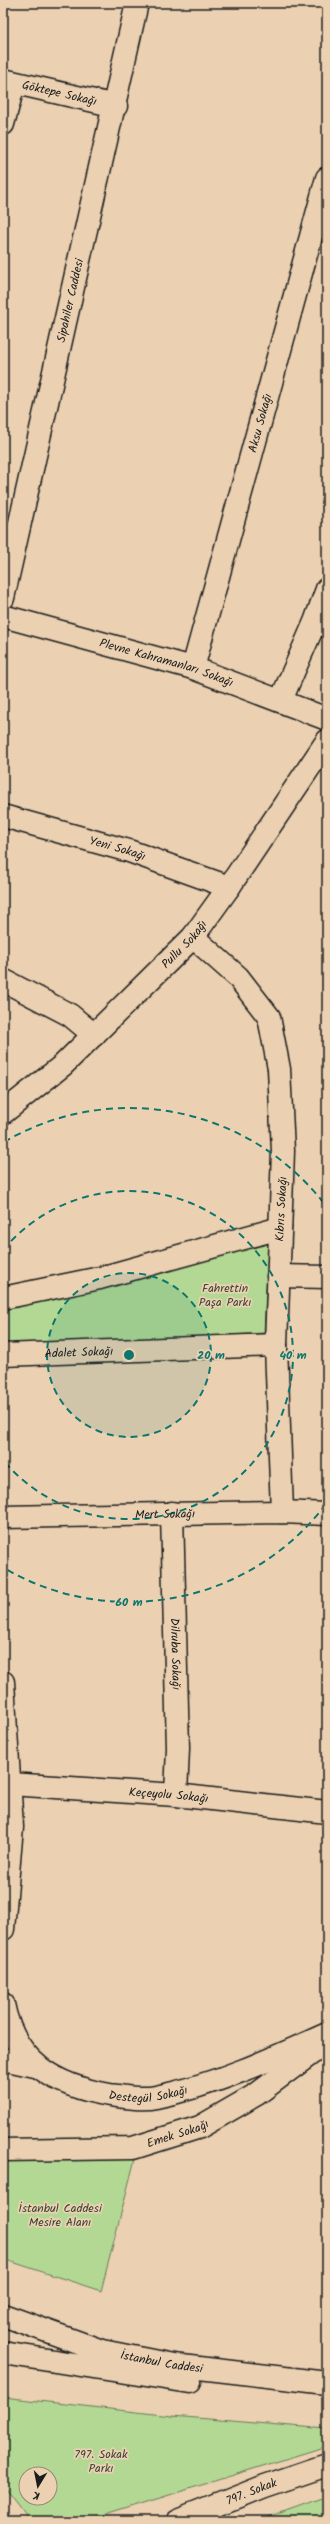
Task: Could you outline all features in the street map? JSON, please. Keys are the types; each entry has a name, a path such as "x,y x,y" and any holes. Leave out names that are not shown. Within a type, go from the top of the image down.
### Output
{"street":[{"name":"Sipahiler Caddesi","path":"3,598 116,106 137,3"},
{"name":"Göktepe Sokağı","path":"8,81 116,106"},
{"path":"3,124 8,81"},
{"name":"Aksu Sokağı","path":"193,668 327,178"},
{"path":"281,700 315,622 327,589"},
{"name":"Plevne Kahramanları Sokağı","path":"3,616 193,668 281,700 327,719"},
{"name":"Pullu Sokağı","path":"3,1113 62,1065 193,937 229,887 327,741"},
{"name":"Yeni Sokağı","path":"3,816 129,851 229,887"},
{"name":"Kıbrıs Sokağı","path":"193,937 238,977 269,1017 279,1076 283,1151 276,1345 282,1512"},
{"path":"3,980 70,1015 94,1035"},
{"path":"3,1298 100,1278 280,1228"},
{"path":"278,1276 327,1277"},
{"name":"Adalet Sokağı","path":"3,1355 276,1345"},
{"name":"Mert Sokağı","path":"3,1517 172,1513 282,1512 327,1514"},
{"name":"Dilruba Sokağı","path":"172,1513 178,1748 176,1795"},
{"path":"3,1682 12,1827 3,1929"},
{"name":"Keçeyolu Sokağı","path":"10,1784 176,1795 327,1812"},
{"name":"Destegül Sokağı","path":"3,2004 6,2019 16,2042 35,2066 66,2085 124,2097 154,2097 238,2073 327,2034"},
{"name":"Emek Sokağı","path":"3,2150 133,2148 200,2127 257,2094 327,2041"},
{"path":"3,2059 35,2066"},
{"name":"İstanbul Caddesi","path":"3,2315 102,2351 173,2365 327,2383"},
{"name":"İstanbul Caddesi","path":"3,2353 163,2379 327,2397"},
{"name":"797. Sokak","path":"177,2521 265,2486 327,2465"}],"green space":[{"name":"Fahrettin Paşa Parkı","path":"268,1244 264,1333 3,1349 3,1301"},
{"name":"İstanbul Caddesi Mesire Alanı","path":"3,2157 135,2159 101,2291 3,2259"},
{"name":"797. Sokak Parkı","path":"3,2397 172,2416 327,2429 327,2446 86,2521 30,2521 18,2506 58,2506 58,2466 18,2466 18,2505 3,2486"},
{"path":"327,2496 327,2521 258,2521"}]}
